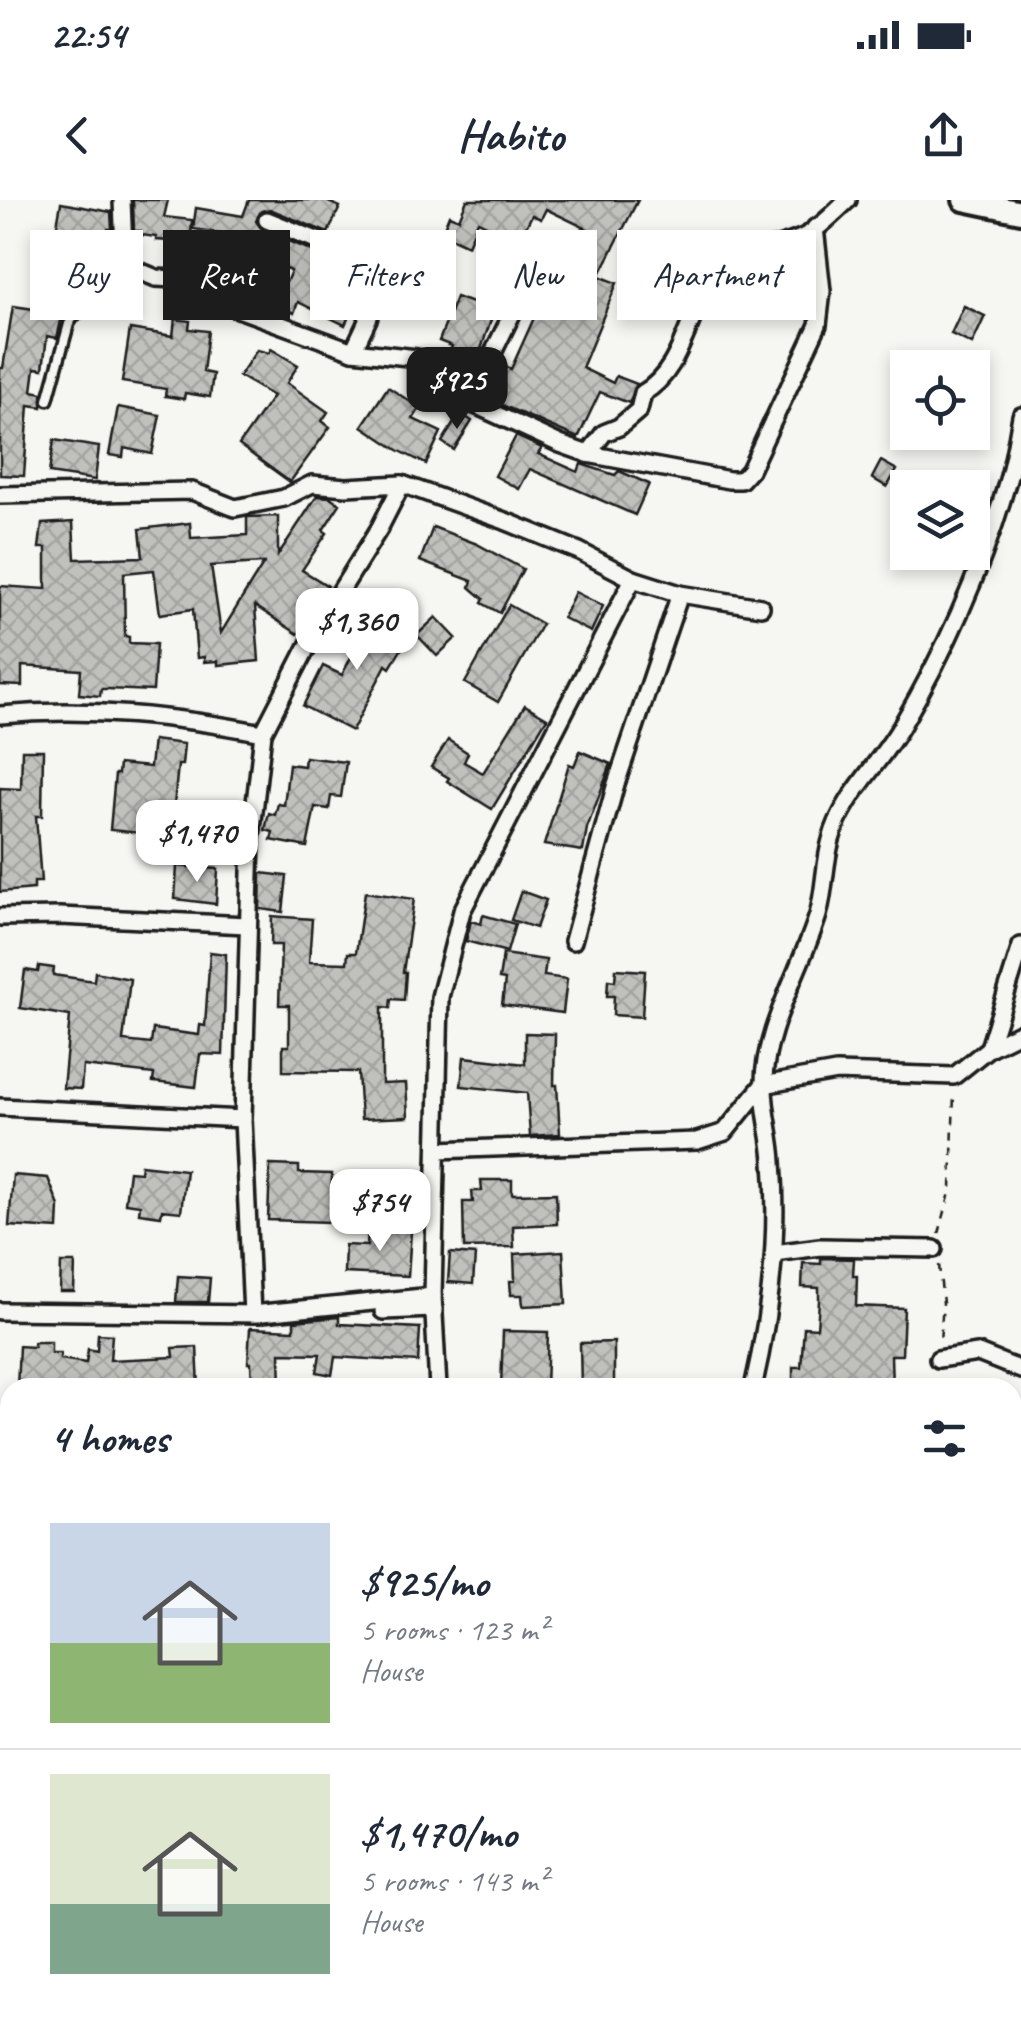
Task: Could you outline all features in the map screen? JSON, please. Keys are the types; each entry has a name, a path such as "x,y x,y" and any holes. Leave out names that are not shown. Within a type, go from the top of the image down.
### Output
{"street":[{"path":"122,200 123,230"},
{"path":"588,454 604,433 620,427 639,410 643,392 655,386 682,344 703,296 721,269 738,259 807,235 848,200"},
{"path":"976,201 1021,212"},
{"path":"267,220 356,256 375,280 369,316 354,350"},
{"path":"143,273 175,279 216,301 354,350 417,358 462,399 588,454 741,480 750,470 818,325 822,291 815,228"},
{"path":"462,399 486,367 509,320"},
{"path":"755,1378 774,1253 774,1166 763,1085 775,1023 800,970 819,912 830,842 839,817 901,728 934,665 1015,474 1021,416"},
{"path":"0,495 192,491 235,508 284,498 312,484 402,484 524,528 633,580 680,594 761,607"},
{"path":"252,1314 243,1119 251,838 263,733 315,632 402,484"},
{"path":"438,1378 434,1303 440,997 462,911 633,580"},
{"path":"573,942 615,788 680,594"},
{"path":"0,715 57,710 145,714 263,733"},
{"path":"0,917 247,925"},
{"path":"990,1048 1021,946"},
{"path":"437,1150 696,1141 724,1132 763,1085 836,1072 954,1076 990,1048 1021,1032"},
{"path":"0,1107 243,1119"},
{"path":"774,1253 820,1247 934,1249"},
{"path":"0,1311 252,1314 434,1303"},
{"path":"938,1359 978,1352 1021,1370"}],"lane":[{"path":"48,400 71,320"}],"path":[{"path":"937,1378 942,1276 934,1249 951,1189 954,1076"}],"building":[{"path":"133,200 168,200 164,217 192,220 191,230 163,230 163,241 143,235 143,230 134,230"},
{"path":"249,200 324,200 340,207 329,230 270,209 261,211 256,221 263,230 193,229 196,208 243,216"},
{"path":"467,200 638,200 623,230 617,230 617,241 599,276 617,283 582,368 613,383 616,376 637,384 629,403 600,392 578,438 479,395 500,364 511,369 533,320 597,320 598,234 597,230 546,209 541,219 532,215 524,230 496,230 478,221 468,245 456,239 456,230 443,230 449,215 459,219"},
{"path":"61,203 111,212 112,229 56,230"},
{"path":"290,241 310,250 310,308 298,302 294,313 290,311"},
{"path":"456,297 476,304 476,320 491,320 479,355 460,382 451,374 460,355 450,351 452,346 439,341 447,320 456,320"},
{"path":"13,306 30,308 30,320 61,320 57,338 47,336 43,369 35,368 32,391 42,393 42,407 29,405 24,476 0,475 0,368"},
{"path":"964,306 985,316 972,344 951,334"},
{"path":"175,320 190,321 189,329 208,331 203,372 213,374 210,397 185,393 184,399 165,396 166,389 122,382 130,329 173,336"},
{"path":"271,349 298,365 287,383 328,412 322,421 330,427 290,482 239,445 273,396 239,376 257,350 269,353"},
{"path":"388,387 420,408 413,419 441,432 426,464 362,426"},
{"path":"118,407 160,415 152,454 124,448 123,457 109,455"},
{"path":"460,413 472,421 454,450 442,442"},
{"path":"516,436 542,448 538,454 578,472 581,464 615,475 619,471 649,484 635,515 530,469 519,489 495,476"},
{"path":"54,440 99,447 95,480 49,473"},
{"path":"881,461 897,470 890,470 887,487 872,478"},
{"path":"317,496 330,497 340,504 323,530 327,533 302,570 328,586 298,634 255,606 259,661 218,665 218,661 197,658 193,609 160,614 154,570 124,573 125,636 129,643 156,644 153,691 101,689 100,696 79,694 81,670 22,666 22,686 0,685 0,586 46,589 46,548 39,548 42,524 73,522 75,559 143,557 140,529 190,523 191,538 247,535 247,517 278,516 278,555","holes":["264,563 221,633 211,566"]},
{"path":"433,527 477,544 523,569 500,613 482,603 484,599 470,587 472,581 420,561"},
{"path":"575,592 603,606 591,632 563,618"},
{"path":"509,605 542,624 498,702 465,683"},
{"path":"370,611 410,635 390,668 386,665 352,731 303,706 323,666 342,675 356,647 350,644"},
{"path":"436,617 456,638 437,656 417,635"},
{"path":"525,705 547,718 492,809 431,767 448,740 468,753 464,762 483,773"},
{"path":"153,740 184,744 182,765 178,765 171,836 110,830 119,764 150,767"},
{"path":"22,750 43,750 42,816 36,816 41,882 34,882 34,889 0,892 0,788 21,789"},
{"path":"580,751 611,764 587,828 583,851 544,845 569,764 574,766"},
{"path":"305,757 346,762 341,797 331,796 329,809 315,807 307,847 271,840 273,832 265,830 269,813 275,815 278,804 284,805 289,764 304,766"},
{"path":"177,866 218,869 216,904 175,899"},
{"path":"261,873 287,876 283,912 260,909"},
{"path":"521,891 546,900 536,928 511,920"},
{"path":"365,892 414,899 403,972 404,1000 391,999 390,1008 382,1007 382,1084 406,1083 408,1117 361,1119 358,1072 283,1071 283,1046 289,1046 289,1005 279,1005 281,945 271,945 272,916 312,919 309,962 347,963 348,953 356,953"},
{"path":"483,915 515,924 507,952 466,941 471,921 481,924"},
{"path":"210,952 226,954 223,1055 200,1054 196,1087 153,1082 154,1074 83,1066 81,1089 63,1088 70,1016 20,1008 25,970 38,972 39,966 54,968 53,975 94,981 95,972 130,979 123,1041 151,1044 153,1029 199,1035 200,1025 205,1026"},
{"path":"503,954 546,960 544,976 567,979 563,1013 502,1005 505,980 499,979"},
{"path":"616,969 645,971 642,1017 613,1015 614,996 607,996 608,980 615,981"},
{"path":"525,1033 555,1034 554,1085 560,1134 530,1136 527,1093 461,1086 464,1057 525,1064"},
{"path":"141,1165 186,1170 181,1212 162,1210 161,1216 139,1213 140,1205 125,1203 129,1171 140,1172"},
{"path":"270,1165 299,1166 299,1173 332,1174 330,1222 268,1220"},
{"path":"13,1175 48,1178 59,1206 58,1229 9,1226"},
{"path":"481,1180 512,1180 512,1194 556,1193 557,1224 513,1226 514,1247 464,1248 463,1202 473,1202 472,1191 482,1191"},
{"path":"368,1229 411,1231 408,1276 344,1273 345,1245 367,1246"},
{"path":"563,1251 566,1304 523,1306 522,1295 511,1295 514,1254"},
{"path":"450,1253 475,1255 473,1284 448,1282"},
{"path":"821,1258 854,1259 856,1306 904,1308 902,1355 891,1355 892,1378 793,1378 793,1367 801,1367 804,1327 817,1328 819,1288 802,1287 803,1263 821,1264"},
{"path":"61,1263 75,1263 74,1292 60,1292"},
{"path":"178,1276 210,1278 208,1302 176,1302"},
{"path":"339,1317 339,1324 420,1328 418,1362 335,1357 332,1375 317,1372 320,1354 280,1353 281,1378 252,1378 248,1363 250,1328 294,1330 294,1321"},
{"path":"503,1331 548,1332 546,1378 501,1378"},
{"path":"98,1334 112,1335 110,1360 174,1357 173,1348 197,1347 199,1378 17,1378 19,1346 51,1342 51,1353 60,1353 60,1359 86,1363 88,1349 97,1351"},
{"path":"614,1342 614,1378 581,1378 580,1343"}]}
